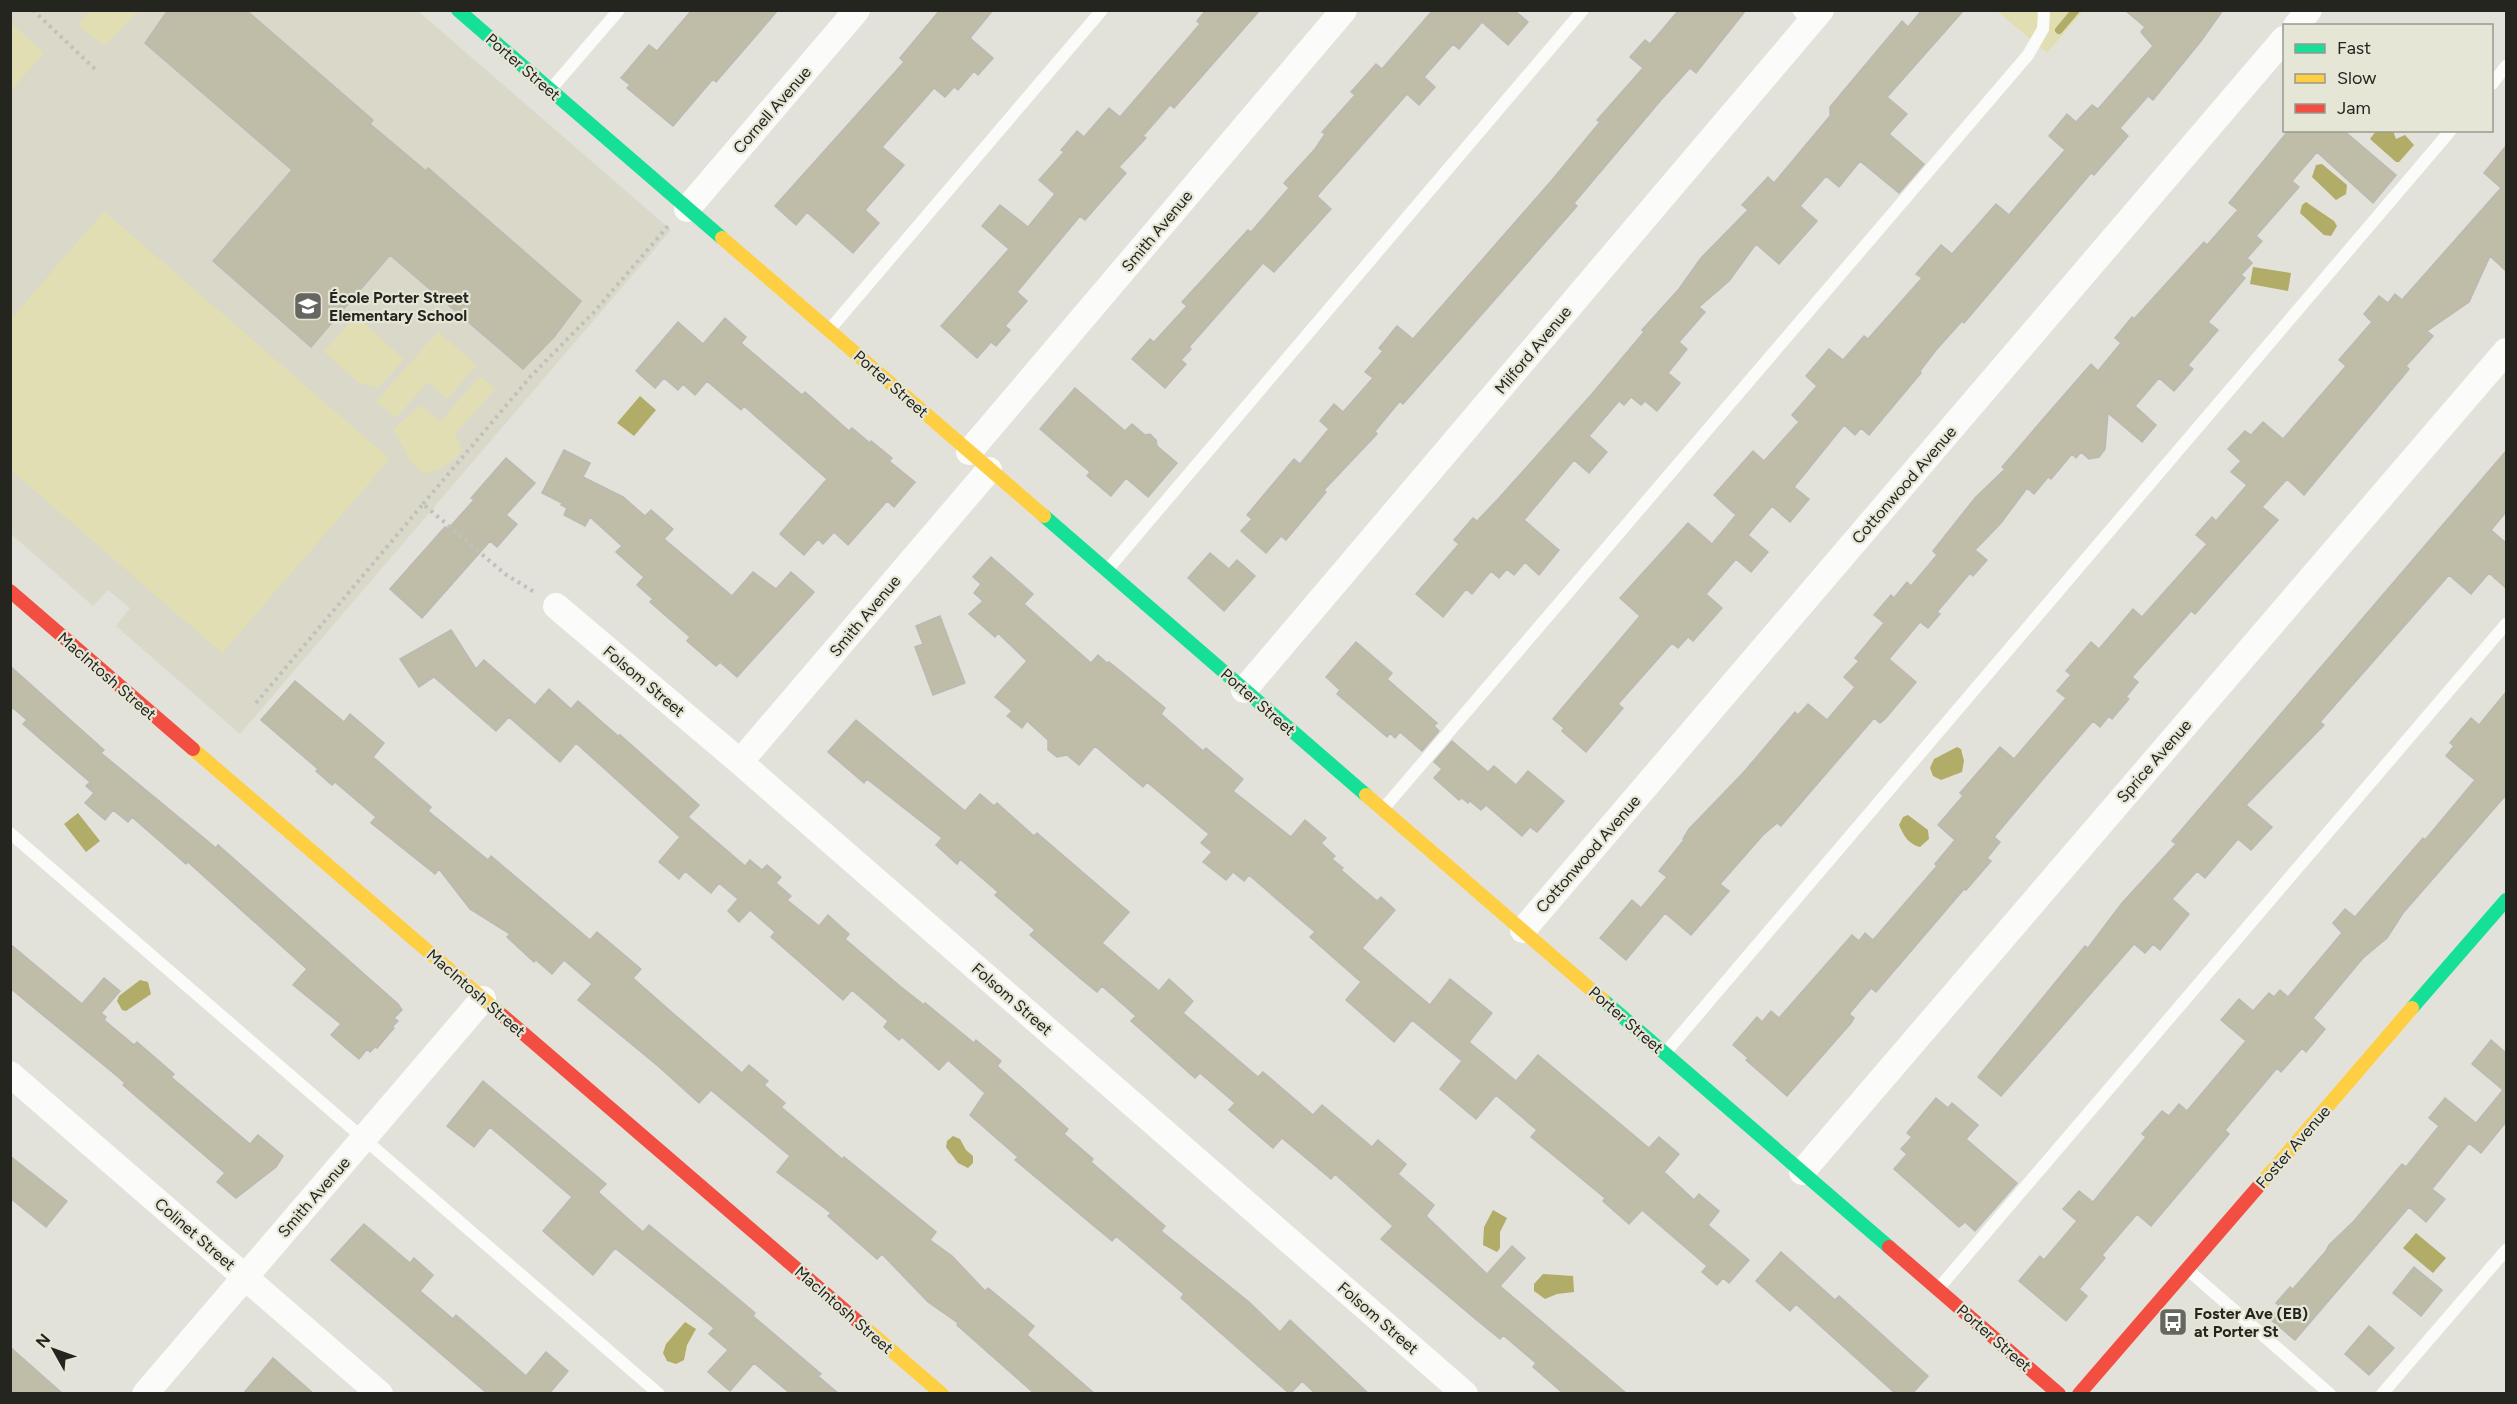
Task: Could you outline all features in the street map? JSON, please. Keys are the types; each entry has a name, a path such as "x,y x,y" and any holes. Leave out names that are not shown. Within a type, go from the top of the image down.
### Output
{"street":[{"name":"Porter Street","path":"458,10 2059,1394"},
{"name":"Cornell Avenue","path":"686,208 857,10"},
{"name":"Smith Avenue","path":"969,452 1344,10"},
{"path":"2298,24 2309,10"},
{"name":"Milford Avenue","path":"1245,690 1809,16"},
{"name":"Cottonwood Avenue","path":"1523,930 2283,40"},
{"name":"Sprice Avenue","path":"1802,1172 2506,351"},
{"name":"Smith Avenue","path":"740,762 989,470"},
{"name":"MacIntosh Street","path":"10,591 942,1394"},
{"name":"Folsom Street","path":"556,606 740,762 1465,1394"},
{"name":"Foster Avenue","path":"2079,1394 2506,900"},
{"name":"Smith Avenue","path":"145,1394 483,999"},
{"name":"Colinet Street","path":"10,1074 380,1394"}],"lane":[{"path":"550,90 619,10"},
{"path":"829,331 1102,10"},
{"path":"1107,571 1583,10"},
{"path":"1383,809 2028,55 2040,35 2044,23 2044,10"},
{"path":"2493,83 2506,66"},
{"path":"1665,1054 2449,132"},
{"path":"1938,1289 2506,624"},
{"path":"10,833 659,1394"},
{"path":"2382,1394 2506,1250"},
{"path":"2188,1270 2330,1394"}],"path":[{"path":"33,10 97,71"},
{"path":"256,704 531,376 594,312 686,208"},
{"path":"423,504 505,574 556,606"}],"shaded area":[{"name":"École Porter Street Elementary School","path":"11,11 418,11 671,230 240,734 116,626 130,608 108,590 93,606 11,534"},
{"path":"90,11 138,11 108,43 101,44 78,25"},
{"path":"1997,11 2083,11 2047,53"},
{"path":"11,23 44,53 13,88 10,85"},
{"path":"2375,132 2393,132 2396,139 2405,135 2414,145 2399,162 2396,162 2370,139"},
{"path":"2322,164 2347,185 2346,194 2336,200 2312,177 2316,165"},
{"path":"2306,202 2334,221 2337,226 2331,236 2324,235 2300,213 2302,205"},
{"path":"104,211 390,459 222,653 11,470 11,319"},
{"path":"2253,267 2291,273 2288,291 2250,284"},
{"path":"356,316 404,359 379,388 360,384 324,352"},
{"path":"438,332 477,365 447,399 428,382 396,418 376,401"},
{"path":"480,376 495,389 455,434 462,450 445,466 423,474 410,461 393,429 421,405 440,422"},
{"path":"640,396 656,410 634,436 617,423"},
{"path":"1957,747 1961,749 1964,761 1962,772 1941,780 1933,776 1930,768 1934,759"},
{"path":"78,813 100,841 86,852 64,824"},
{"path":"1908,815 1928,830 1929,839 1920,847 1907,839 1899,825 1903,817"},
{"path":"140,980 148,982 151,994 126,1011 122,1010 117,1001 119,996"},
{"path":"953,1136 960,1139 966,1150 973,1156 973,1163 968,1168 958,1163 946,1147 947,1141"},
{"path":"1493,1210 1507,1218 1500,1232 1500,1248 1497,1252 1483,1245 1484,1227"},
{"path":"2416,1233 2446,1258 2433,1273 2403,1248"},
{"path":"1543,1274 1573,1276 1574,1292 1557,1294 1545,1299 1534,1291 1534,1284"},
{"path":"685,1322 696,1329 687,1345 684,1360 676,1364 667,1361 663,1353 666,1344"}],"building":[{"path":"168,10 246,10 373,120 370,124 426,171 428,168 581,301 554,337 523,369 390,255 311,347 213,261 292,170 145,43"},
{"path":"692,10 778,10 716,82 713,79 673,126 627,88 630,85 621,78 649,45 657,51"},
{"path":"940,10 993,10 970,38 993,58 978,75 974,71 958,90 954,87 945,97 934,88 882,147 904,165 865,210 879,223 853,253 807,212 796,225 775,206 904,62 900,58"},
{"path":"1206,10 1260,10 1174,108 1170,105 1143,136 1146,138 1119,167 1126,173 1085,220 1080,216 1017,292 1027,301 1005,326 1010,330 996,346 991,342 977,358 941,326 1009,249 982,226 1000,205 1028,227 1055,194 1039,180 1064,152 1061,150 1077,131 1084,137 1109,108 1120,117 1200,24 1197,21"},
{"path":"1433,10 1514,10 1528,22 1508,45 1482,22 1459,49 1453,44 1424,77 1435,87 1419,105 1407,94 1317,196 1331,209 1274,272 1263,263 1189,347 1191,349 1181,360 1186,364 1165,388 1132,359 1150,339 1154,342 1187,306 1182,302 1248,230 1251,232 1289,188 1284,183 1315,149 1325,134 1322,132 1355,95 1351,92 1376,64 1382,69"},
{"path":"1679,10 1746,10 1696,73 1690,68 1661,100 1574,203 1577,206 1403,404 1400,401 1375,431 1377,434 1324,490 1326,492 1286,540 1281,536 1266,553 1241,531 1252,519 1247,515 1294,459 1300,464 1329,429 1320,421 1334,404 1343,412 1373,378 1365,372 1383,351 1379,348 1397,326 1413,339 1552,180 1600,122 1597,120 1643,68 1630,57 1645,40 1650,44"},
{"path":"1922,10 1964,10 1887,97 1907,114 1889,134 1924,164 1899,193 1860,161 1839,187 1826,176 1800,206 1817,221 1779,264 1756,244 1729,281 1699,307 1705,312 1679,342 1687,349 1668,373 1680,383 1657,411 1645,401 1641,405 1631,397 1624,405 1619,401 1589,436 1607,452 1589,473 1574,460 1524,520 1559,550 1539,575 1525,562 1514,575 1507,569 1499,578 1491,571 1472,594 1466,589 1443,617 1416,594 1459,544 1454,540 1473,518 1477,521 1499,498 1591,395 1644,332 1642,330 1679,289 1701,258 1748,210 1742,205 1768,177 1774,183 1830,116 1830,107 1902,21 1908,27"},
{"path":"2125,10 2223,10 2153,100 2148,96 2120,128 2128,136 2094,175 2091,173 1964,323 1962,321 1936,350 1920,371 1921,373 1869,435 1861,428 1855,435 1844,425 1794,487 1809,499 1790,522 1772,506 1748,535 1768,552 1751,572 1736,559 1706,594 1722,608 1693,641 1688,637 1678,648 1672,643 1618,704 1623,708 1586,752 1562,731 1564,728 1553,719 1640,616 1620,598 1688,523 1712,544 1736,515 1714,495 1753,451 1764,461 1799,422 1792,415 1817,386 1806,376 1829,349 1843,360 1864,336 1868,339 1922,278 1916,274 1941,245 1952,254 1996,204 2009,215 2065,150 2049,136 2067,114 2076,122 2092,105 2098,109 2153,46 2141,32 2145,27"},
{"path":"2287,132 2345,132 2396,175 2373,203 2317,152 2292,181 2299,187 2256,236 2262,241 2247,258 2252,263 2241,275 2245,278 2208,322 2218,330 2188,365 2193,369 2174,391 2159,378 2135,406 2156,425 2142,442 2108,413 2105,449 2099,457 2089,459 2081,452 2076,458 2072,454 2051,479 2048,477 2034,494 2027,488 2001,523 1975,550 1987,560 1973,576 1970,573 1937,612 1940,614 1928,628 1920,622 1889,659 1916,682 1885,719 1880,723 1874,718 1781,826 1777,823 1763,835 1720,884 1729,891 1691,935 1665,913 1626,960 1600,938 1632,900 1641,908 1667,877 1659,871 1684,840 1689,829 1743,773 1795,712 1798,715 1808,704 1827,720 1855,687 1844,677 1859,661 1855,658 1884,623 1874,615 1891,595 1894,598 1907,582 1911,586 1937,555 1933,551 1975,498 2005,469 2002,467 2044,418 2091,364 2098,371 2121,343 2115,338 2132,317 2134,319 2204,242 2207,245 2238,210 2229,203"},
{"path":"2506,146 2506,271 2490,256 2469,302 2427,331 2433,336 2406,366 2409,369 2304,495 2287,479 2262,507 2278,520 2195,614 2191,611 2132,677 2138,682 2126,697 2129,699 2112,719 2109,716 2100,727 2093,721 2048,773 1994,837 2000,842 1987,858 1991,861 1966,890 1964,889 1876,992 1871,988 1849,1014 1854,1018 1851,1023 1787,1096 1746,1060 1748,1058 1733,1045 1757,1017 1762,1022 1771,1011 1779,1018 1852,935 1859,941 1865,933 1873,940 1937,866 1935,864 1955,840 1938,825 1963,796 1960,793 2000,747 2014,759 2066,698 2057,691 2071,675 2066,671 2091,642 2099,649 2133,609 2142,617 2207,544 2196,535 2212,517 2216,521 2247,485 2231,472 2241,461 2228,449 2245,431 2251,435 2263,422 2283,439 2346,366 2339,360 2372,322 2364,314 2379,296 2388,303 2395,294 2402,300 2501,188 2484,173"},
{"path":"725,318 746,337 741,343 802,395 805,392 849,431 852,428 870,443 871,441 892,458 889,461 915,482 894,507 887,501 848,545 834,532 823,544 818,539 804,555 780,534 827,479 744,406 741,410 707,381 695,395 683,384 678,390 664,378 655,388 636,371 678,322 703,344"},
{"path":"1075,388 1125,431 1132,424 1145,435 1150,434 1156,440 1157,446 1177,463 1148,497 1126,478 1111,496 1087,476 1090,472 1040,429"},
{"path":"564,450 590,463 583,477 623,497 645,516 651,510 673,529 664,539 732,596 753,572 776,589 791,572 814,592 737,677 720,662 716,666 687,641 690,637 650,602 653,599 637,585 644,577 616,552 622,546 590,517 585,526 564,515 567,508 561,505 562,503 542,493"},
{"path":"2506,451 2506,512 2491,530 2506,543 2506,588 2489,573 2471,594 2449,575 2320,722 2324,725 2246,805 2272,827 2251,850 2238,839 2205,878 2197,871 2172,899 2189,914 2160,950 2153,944 2145,953 2134,944 2001,1096 1978,1077 2085,946 2088,948 2122,903 2176,844 2172,841"},
{"path":"506,458 535,483 506,515 517,524 497,547 490,541 422,618 390,589 445,527 448,529 474,500 471,498"},
{"path":"1210,553 1229,569 1237,560 1255,576 1224,611 1188,578"},
{"path":"991,557 1033,594 1024,604 1091,663 1098,655 1107,663 1109,662 1165,708 1161,714 1203,751 1206,748 1243,779 1233,791 1291,837 1305,820 1326,838 1321,843 1335,856 1332,859 1343,868 1341,870 1377,901 1381,897 1395,910 1362,948 1430,1005 1450,979 1492,1013 1469,1042 1516,1081 1538,1055 1649,1148 1659,1137 1679,1154 1664,1172 1694,1200 1699,1194 1719,1211 1708,1225 1749,1260 1729,1283 1723,1278 1717,1285 1702,1272 1707,1266 1642,1210 1629,1224 1603,1201 1605,1198 1531,1137 1537,1130 1496,1095 1476,1119 1440,1089 1462,1061 1412,1020 1394,1042 1346,1000 1361,982 1310,937 1315,932 1249,875 1244,881 1233,872 1226,880 1203,862 1212,852 1201,843 1209,834 1147,782 1143,787 1095,746 1079,765 1067,755 1057,757 1048,750 1048,740 1027,721 1022,728 1007,716 1012,711 995,697 1027,661 998,633 995,637 969,614 983,601 974,593 981,584 973,577"},
{"path":"940,616 965,683 933,695 915,647 923,644 916,626"},
{"path":"451,630 476,669 484,660 535,705 549,689 571,709 578,701 618,736 620,735 699,805 688,817 745,866 750,860 762,870 767,865 781,877 776,883 791,896 787,900 819,926 828,915 849,934 845,939 901,987 924,1005 925,1003 974,1043 976,1040 1001,1061 997,1066 1068,1129 1064,1134 1093,1159 1091,1162 1165,1226 1161,1231 1249,1302 1280,1332 1290,1320 1369,1394 1316,1394 1302,1381 1290,1394 1181,1298 1184,1294 1116,1236 1112,1241 1015,1160 1018,1157 970,1115 985,1093 948,1060 939,1070 902,1037 899,1040 884,1027 888,1021 852,990 843,1000 771,937 775,932 750,910 739,922 728,911 738,899 719,883 711,893 685,871 679,879 659,862 680,837 576,743 560,762 509,717 496,731 434,677 419,687 400,659"},
{"path":"1356,642 1392,673 1387,679 1437,723 1434,726 1439,731 1422,751 1400,732 1395,738 1390,733 1387,737 1337,694 1340,690 1326,677"},
{"path":"10,666 104,750 101,753 216,848 218,845 398,1004 402,1010 394,1018 398,1021 377,1048 375,1047 370,1052 367,1049 359,1059 331,1035 341,1024 293,985 307,969 188,862 186,864 132,817 128,822 113,810 105,820 85,803 94,793 86,786 90,782 23,724 27,720 13,708 10,711"},
{"path":"295,681 344,722 350,714 384,743 373,757 431,807 428,811 488,860 491,856 590,940 597,932 641,969 633,978 668,1009 742,1073 749,1065 768,1081 764,1085 785,1103 781,1107 842,1159 844,1157 936,1232 930,1240 952,1256 985,1291 988,1288 1034,1326 1027,1335 1095,1394 1035,1394 957,1325 958,1323 928,1302 882,1254 877,1259 828,1216 831,1213 777,1172 790,1156 711,1090 699,1103 578,1000 592,984 564,960 552,974 536,960 534,962 507,937 510,934 470,909 439,869 435,874 371,823 376,817 335,782 332,785 316,771 318,769 261,720"},
{"path":"2506,692 2506,795 2403,913 2387,938 2363,958 2313,1018 2325,1029 2306,1052 2302,1048 2281,1072 2277,1068 2225,1130 2229,1134 2151,1226 2137,1214 2102,1255 2105,1258 2079,1289 2087,1296 2066,1321 2019,1281 2040,1256 2044,1260 2077,1221 2063,1209 2079,1191 2093,1202 2146,1137 2142,1134 2162,1111 2169,1116 2179,1104 2187,1111 2246,1041 2221,1020 2239,999 2253,1011 2269,993 2274,997 2280,990 2288,997 2342,933 2333,923 2345,909 2355,917 2423,838 2425,840 2475,780 2446,756 2454,746 2450,743 2471,718 2479,725"},
{"path":"856,720 965,811 980,794 994,806 997,803 1034,836 1037,833 1129,912 1102,943 1159,991 1169,979 1193,1001 1183,1013 1258,1077 1263,1072 1313,1115 1322,1105 1372,1147 1378,1140 1406,1164 1398,1174 1434,1205 1426,1216 1487,1274 1512,1246 1525,1258 1500,1286 1627,1394 1564,1394 1533,1367 1536,1363 1503,1335 1500,1339 1381,1239 1393,1226 1335,1174 1331,1179 1282,1138 1273,1148 1229,1110 1235,1103 1200,1073 1195,1078 1187,1071 1131,1021 1136,1016 1102,986 1097,992 1030,935 1035,930 995,895 998,892 960,859 957,864 936,845 942,838 867,779 864,783 828,752"},
{"path":"1452,741 1488,772 1494,766 1516,785 1528,771 1564,801 1537,832 1530,827 1522,836 1486,805 1481,810 1470,801 1468,803 1462,798 1459,800 1434,778 1442,769 1434,762"},
{"path":"10,944 82,1004 104,978 120,991 101,1013 106,1017 104,1020 134,1045 137,1042 174,1074 171,1077 250,1144 258,1135 283,1156 276,1167 236,1198 217,1182 225,1173 123,1085 125,1083 10,988"},
{"path":"2491,1040 2506,1053 2506,1122 2481,1153 2469,1143 2432,1189 2445,1199 2426,1222 2409,1207 2295,1340 2270,1319 2280,1307 2276,1303 2290,1287 2293,1289 2402,1164 2406,1167 2439,1126 2429,1118 2445,1098 2476,1123 2503,1090 2472,1064"},
{"path":"483,1081 606,1184 598,1192 643,1232 649,1225 729,1291 755,1313 753,1316 821,1374 818,1376 839,1394 791,1394 754,1363 730,1391 708,1372 728,1350 709,1334 714,1328 615,1248 593,1275 543,1231 572,1197 490,1127 474,1147 447,1126"},
{"path":"1936,1098 1948,1108 1952,1103 1978,1125 1966,1139 2017,1183 1975,1231 1965,1222 1959,1227 1894,1169 1907,1154 1901,1149 1912,1137 1907,1133"},
{"path":"10,1156 67,1201 46,1227 10,1198"},
{"path":"364,1224 410,1263 414,1258 433,1275 420,1291 453,1319 456,1315 526,1376 546,1352 568,1371 549,1394 488,1394 331,1260"},
{"path":"1781,1252 1835,1300 1839,1296 1928,1376 1912,1394 1896,1394 1796,1304 1790,1311 1756,1281"},
{"path":"2414,1267 2442,1290 2421,1316 2393,1293"},
{"path":"2369,1326 2394,1348 2369,1375 2345,1354"},
{"path":"10,1347 63,1394 10,1394"},
{"path":"273,1358 314,1394 243,1394"}],"waterway":[{"path":"2059,30 2076,10"}],"traffic: fast":[{"path":"458,10 722,238"},
{"path":"1044,516 1366,795"},
{"path":"2412,1008 2506,900"},
{"path":"1603,1000 1889,1247"}],"traffic: slow":[{"path":"722,238 1044,516"},
{"path":"193,749 502,1015"},
{"path":"1366,795 1603,1000"},
{"path":"2258,1187 2412,1008"},
{"path":"863,1326 942,1394"}],"traffic: jam":[{"path":"10,591 193,749"},
{"path":"502,1015 863,1326"},
{"path":"2079,1394 2258,1187"},
{"path":"1889,1247 2059,1394"}],"place":[{"name":"École Porter Street Elementary School","path":"308,306"},
{"name":"Foster Ave (EB) at Porter St","path":"2173,1322"}]}
